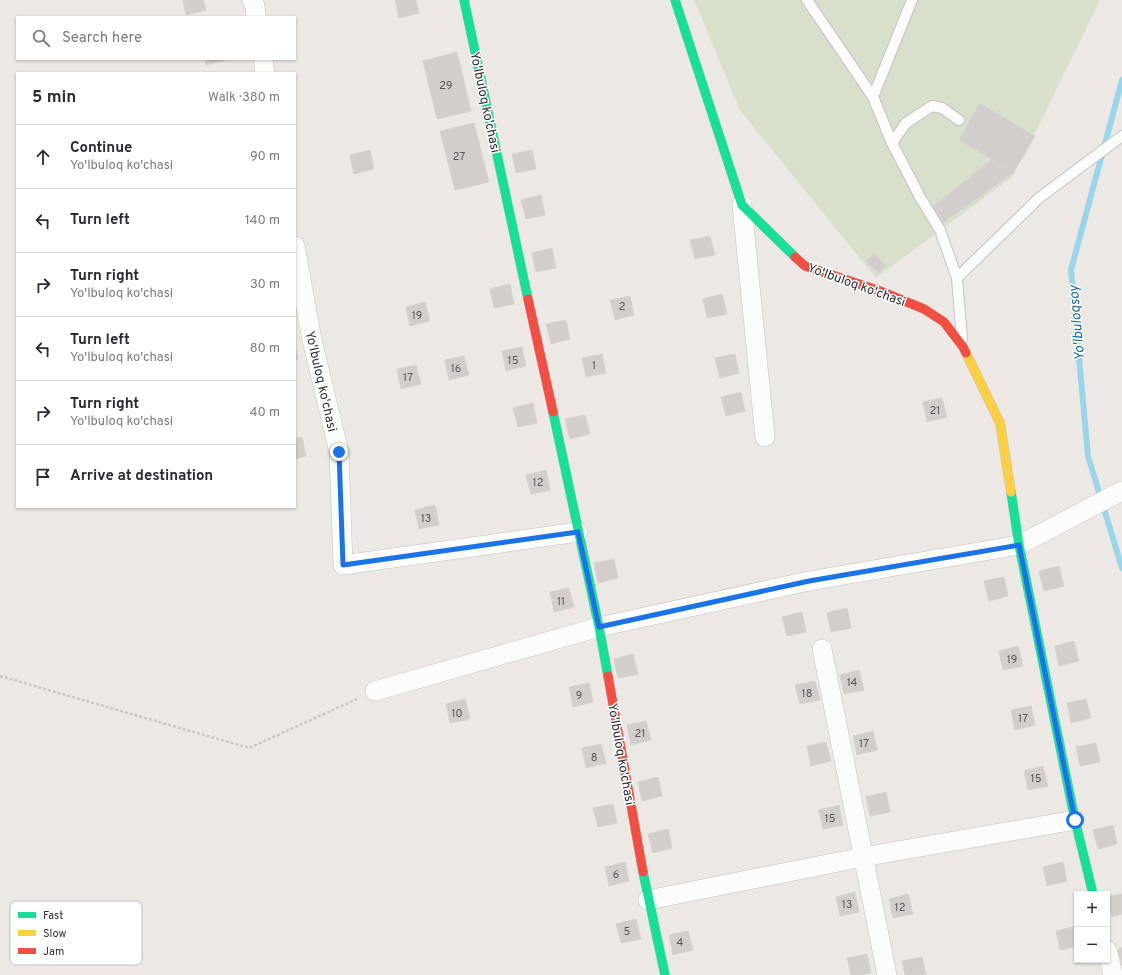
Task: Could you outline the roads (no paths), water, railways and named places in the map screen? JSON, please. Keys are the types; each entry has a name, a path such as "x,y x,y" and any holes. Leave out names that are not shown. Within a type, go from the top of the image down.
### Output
{"street":[{"path":"252,0 256,16"},
{"name":"Yo'lbuloq ko'chasi","path":"464,0 599,627 648,900 665,975"},
{"name":"Yo'lbuloq ko'chasi","path":"675,0 742,205 805,266 880,291 924,309 944,322 963,347 1000,423 1019,545 1075,820 1092,891"},
{"path":"263,60 265,72"},
{"path":"742,205 765,437"},
{"name":"Yo'lbuloq ko'chasi","path":"296,252 312,340 339,452 343,565 578,532"},
{"path":"375,691 599,627 809,581 1019,545 1122,491"},
{"path":"822,650 887,975"},
{"path":"648,900 863,857 1075,820"},
{"path":"1110,962 1113,975"}],"lane":[{"path":"807,0 873,97 892,143 920,197 940,230 957,278 963,347"},
{"path":"873,97 912,0"},
{"path":"892,143 906,123 932,106 942,108 959,120"},
{"path":"957,278 1039,198 1122,136"}],"waterway":[{"name":"Yo'lbuloqsoy","path":"1122,80 1071,270 1088,456 1122,568"}]}
